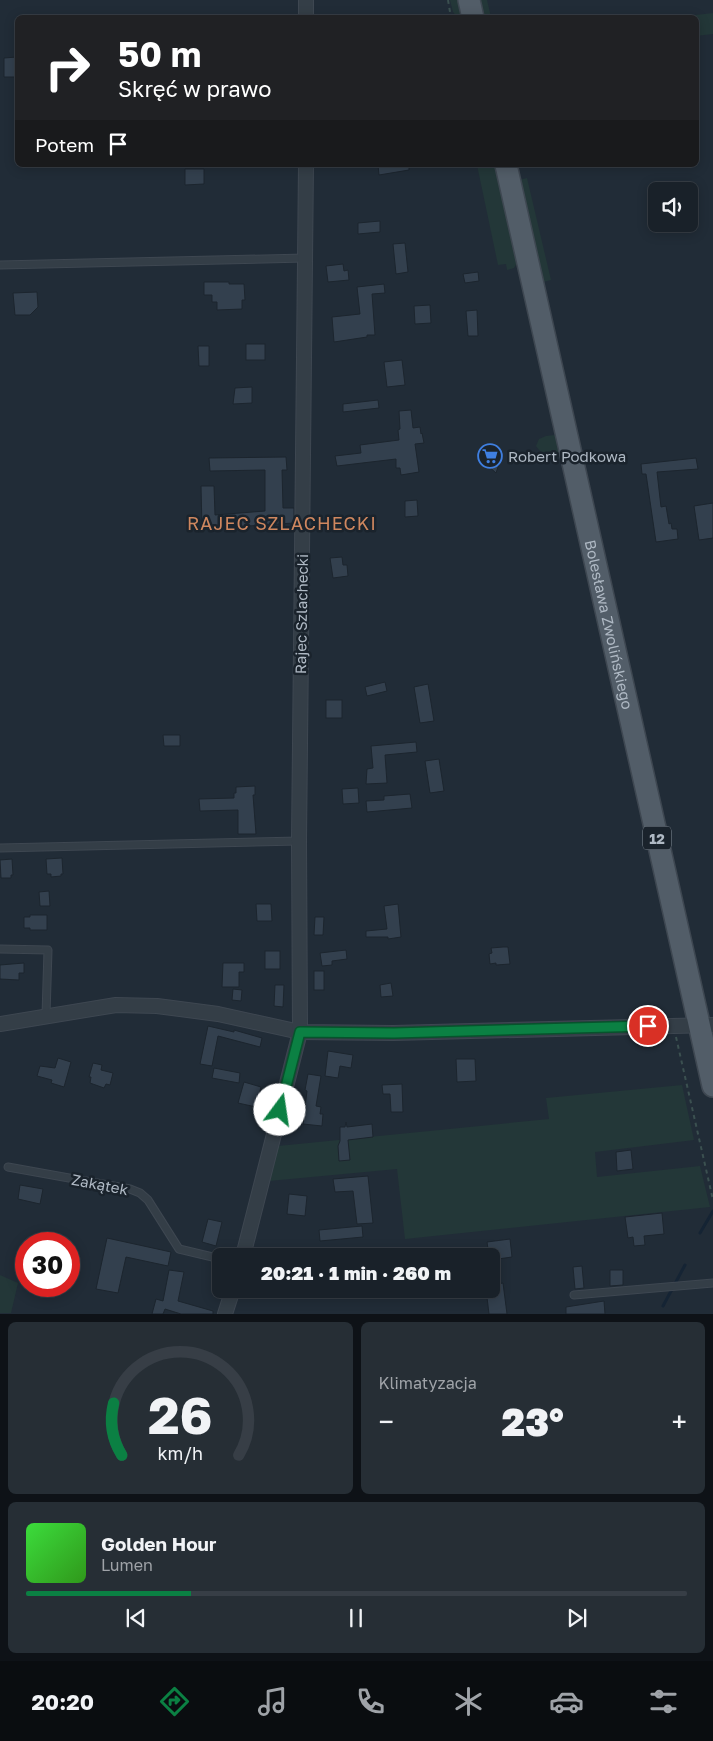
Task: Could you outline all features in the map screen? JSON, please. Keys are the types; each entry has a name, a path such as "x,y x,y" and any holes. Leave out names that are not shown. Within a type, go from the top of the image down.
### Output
{"main road":[{"path":"469,0 472,15"},
{"name":"Bolesława Zwolińskiego","path":"506,167 706,1025 713,1086"}],"street":[{"path":"306,0 306,15"},
{"name":"Rajec Szlachecki","path":"245,1248 300,1032 299,841 306,167"},
{"path":"0,1024 116,1005 157,1006 218,1014 300,1032 394,1033 706,1025"},
{"path":"225,1314 230,1298"}],"lane":[{"path":"0,266 306,258"},
{"path":"0,848 299,841"},
{"path":"0,949 48,950 46,1015"},
{"name":"Zakątek","path":"8,1168 130,1189 140,1193 148,1200 178,1249 212,1257"},
{"path":"574,1295 713,1283"}],"path":[{"path":"448,0 452,15"},
{"path":"673,1025 713,1200"}],"green space":[{"path":"450,0 459,0 462,15 455,15"},
{"path":"478,0 487,0 491,15 482,15"},
{"path":"713,13 713,34 699,36 699,15 696,15"},
{"path":"477,167 496,167 517,263 514,268 507,270 506,264 498,265"},
{"path":"527,178 551,280 543,282 519,180"},
{"path":"556,436 561,454 551,457 541,452 536,446 539,439"},
{"path":"682,1085 694,1140 595,1152 597,1177 700,1166 710,1207 405,1239 397,1169 269,1181 278,1146 549,1119 546,1098"},
{"path":"0,1275 15,1282 15,1296 11,1313 0,1313"}],"building":[{"path":"15,57 15,77 4,77 4,58"},
{"path":"378,167 409,167 409,170 379,175"},
{"path":"185,169 204,169 204,184 185,185"},
{"path":"380,221 380,232 358,234 358,223"},
{"path":"405,243 408,272 396,274 393,244"},
{"path":"343,264 344,271 348,270 349,280 328,282 326,266"},
{"path":"478,272 479,281 465,283 463,274"},
{"path":"204,282 244,284 245,300 242,300 242,309 217,310 217,302 212,302 212,295 204,295"},
{"path":"384,284 385,293 372,294 375,335 334,342 332,317 360,314 357,287"},
{"path":"37,292 38,307 30,315 15,315 13,293"},
{"path":"430,305 431,323 415,324 414,306"},
{"path":"477,310 478,336 468,336 466,311"},
{"path":"246,344 265,344 265,360 246,360"},
{"path":"198,346 209,346 209,366 199,366"},
{"path":"402,360 405,385 387,387 384,362"},
{"path":"252,387 252,403 233,404 235,388"},
{"path":"378,400 379,408 343,412 343,404"},
{"path":"411,410 413,428 420,427 424,443 415,444 419,472 401,475 400,468 396,468 396,459 337,466 335,456 361,453 360,445 399,440 399,411"},
{"name":"Robert Podkowa","path":"497,450 499,464 496,473 484,462 482,452"},
{"path":"286,457 287,470 282,470 283,508 294,508 294,523 202,529 201,486 214,486 215,515 265,511 265,470 210,471 209,458"},
{"path":"696,458 698,469 657,472 661,507 666,506 669,524 671,523 672,529 677,529 678,539 656,542 646,474 642,474 641,464"},
{"path":"417,500 418,516 405,517 405,501"},
{"path":"713,503 713,538 699,540 694,506"},
{"path":"342,557 343,565 347,565 348,576 333,578 330,558"},
{"path":"385,682 387,691 367,696 365,687"},
{"path":"428,684 434,721 420,723 414,687"},
{"path":"326,700 342,700 342,718 326,718"},
{"path":"163,735 180,735 180,746 164,746"},
{"path":"416,742 417,752 385,755 387,783 366,784 367,769 373,768 371,746"},
{"path":"439,759 444,791 430,793 425,761"},
{"path":"255,786 255,795 253,795 256,834 238,834 238,810 200,811 199,799 234,798 236,787"},
{"path":"358,788 359,803 343,804 342,789"},
{"path":"410,794 412,808 367,812 366,801 384,800 384,796"},
{"path":"62,858 63,874 51,877 51,874 47,874 46,859"},
{"path":"12,859 13,875 11,875 11,878 1,878 0,860"},
{"path":"49,891 50,906 40,906 39,892"},
{"path":"256,904 271,904 272,921 257,921"},
{"path":"398,904 401,937 388,939 388,937 366,937 366,931 387,929 384,906"},
{"path":"30,915 47,915 47,930 24,928 24,917 30,917"},
{"path":"315,917 324,917 323,935 314,935"},
{"path":"508,947 510,964 490,964 489,954 492,953 491,948"},
{"path":"346,950 347,959 332,961 332,965 322,966 320,953"},
{"path":"265,951 280,951 280,969 265,969"},
{"path":"24,963 24,973 19,973 19,980 0,979 0,965"},
{"path":"223,963 244,963 244,972 239,972 239,987 222,987"},
{"path":"314,971 324,971 324,990 314,990"},
{"path":"391,983 393,996 381,997 380,985"},
{"path":"275,985 284,985 283,1007 274,1006"},
{"path":"233,989 242,990 241,1001 232,1000"},
{"path":"208,1026 234,1032 234,1030 262,1038 260,1047 218,1036 212,1066 200,1064"},
{"path":"328,1051 353,1055 351,1068 340,1066 338,1078 325,1076"},
{"path":"58,1058 71,1062 64,1087 51,1083 52,1080 37,1076 40,1066 55,1068"},
{"path":"456,1059 475,1059 476,1081 457,1082"},
{"path":"93,1063 102,1065 101,1070 113,1073 110,1085 106,1084 104,1088 90,1083 91,1077 89,1077"},
{"path":"214,1068 240,1073 239,1083 212,1078"},
{"path":"308,1074 321,1076 316,1106 321,1107 320,1114 323,1114 322,1126 303,1124"},
{"path":"244,1082 261,1087 256,1107 238,1103"},
{"path":"402,1084 403,1112 391,1112 390,1094 383,1094 382,1085"},
{"path":"346,1122 347,1127 372,1124 373,1137 348,1140 350,1160 339,1161 340,1127 345,1127"},
{"path":"631,1150 633,1169 617,1171 616,1152"},
{"path":"368,1176 373,1223 357,1224 353,1191 335,1192 333,1179"},
{"path":"20,1185 43,1189 40,1204 18,1199"},
{"path":"289,1194 307,1196 305,1216 287,1214"},
{"path":"662,1213 664,1234 644,1236 645,1245 634,1246 633,1237 628,1238 625,1217"},
{"path":"208,1219 222,1222 216,1246 202,1242"},
{"path":"362,1226 363,1237 320,1241 319,1230"},
{"path":"107,1238 171,1252 168,1266 126,1257 118,1293 96,1289"},
{"path":"510,1239 512,1257 500,1259 500,1248 488,1248 487,1242"},
{"path":"582,1266 584,1288 575,1289 573,1267"},
{"path":"169,1270 184,1272 178,1301 213,1311 213,1314 181,1314 165,1309 163,1314 152,1314 156,1299 163,1301"},
{"path":"610,1270 623,1270 623,1285 610,1286"},
{"path":"503,1283 507,1314 489,1314 487,1298 500,1298 500,1284"},
{"path":"604,1301 605,1314 566,1314 566,1307"}],"waterway":[{"path":"700,1233 713,1211"},
{"path":"663,1306 685,1265"}],"place":[{"name":"Robert Podkowa","path":"490,456"}],"district":[{"name":"RAJEC SZLACHECKI","path":"282,523"}],"route":[{"path":"280,1110 300,1032 394,1033 648,1026"}]}
